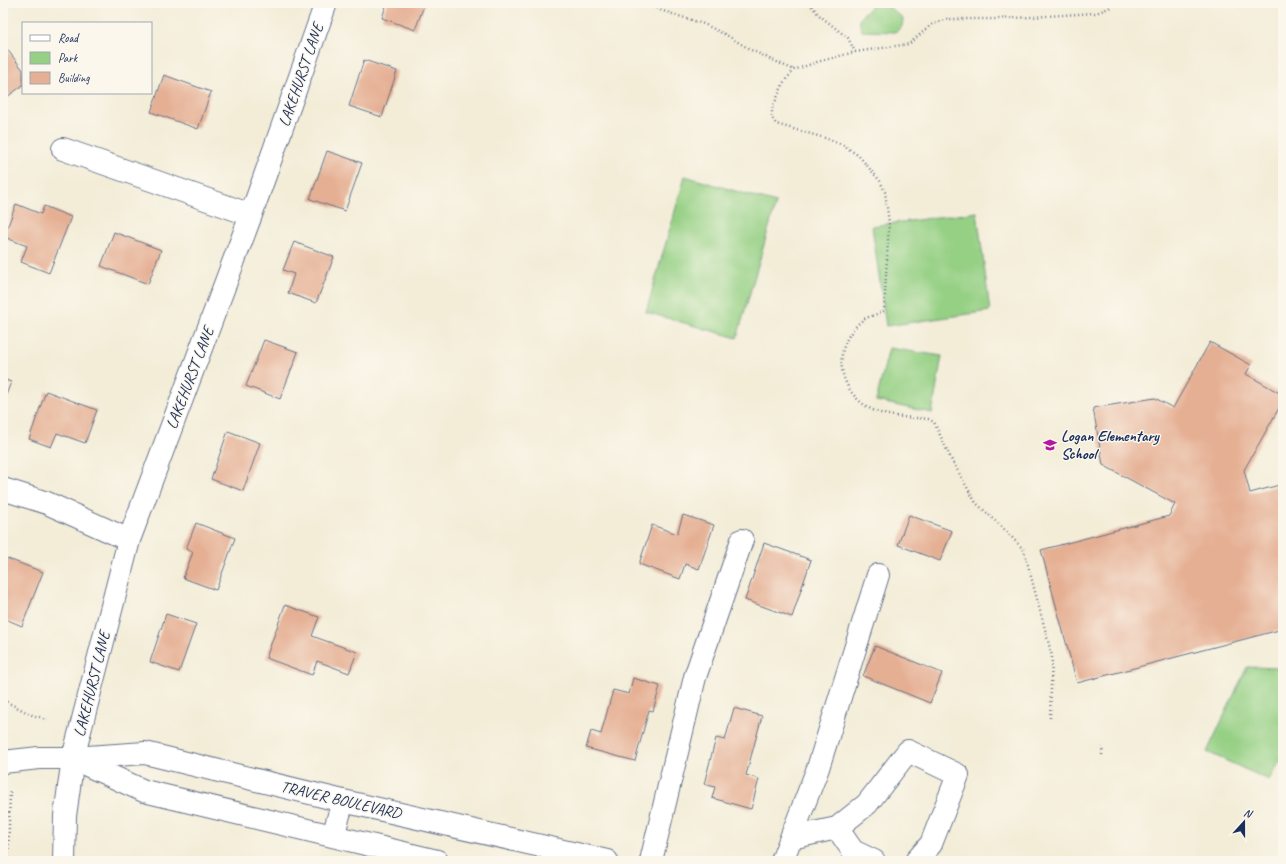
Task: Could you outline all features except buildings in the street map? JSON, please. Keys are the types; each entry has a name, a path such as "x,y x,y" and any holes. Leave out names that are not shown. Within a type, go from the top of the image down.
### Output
{"street":[{"name":"LAKEHURST LANE","path":"64,861 65,816 72,758 129,540 252,216 326,3"},
{"path":"63,149 252,216"},
{"path":"3,489 47,503 129,540"},
{"path":"650,861 696,677 742,540"},
{"path":"782,861 818,768 878,575"},
{"path":"791,838 837,828 867,804 908,751 958,776 931,844 916,861"},
{"name":"TRAVER BOULEVARD","path":"3,762 39,758 72,758 145,753 607,861"},
{"name":"TRAVER BOULEVARD","path":"72,758 144,791 437,861"},
{"path":"333,836 343,800"},
{"path":"837,828 853,851 874,861"}],"path":[{"path":"646,3 657,9 704,24 751,50 794,70"},
{"path":"810,3 819,15 848,38 855,52"},
{"path":"1050,718 1052,656 1024,550 976,503 951,459 934,422 928,419 888,415 872,409 858,398 845,379 842,371 842,358 845,343 849,335 864,319 884,311 889,223 885,192 880,181 859,156 843,145 776,124 772,118 772,109 784,82 794,70 855,52 909,44 931,25 947,19 997,19 1096,13 1109,8 1115,3"},
{"path":"3,700 32,715 47,719"},
{"path":"1102,755 1103,748"},
{"path":"8,861 10,792"}],"green space":[{"path":"875,3 887,6 903,19 902,26 896,32 862,31 859,20"},
{"path":"685,176 776,203 737,338 646,312"},
{"path":"977,212 990,311 886,326 872,226"},
{"path":"889,348 942,356 932,413 876,401"},
{"path":"1247,667 1283,668 1283,756 1269,780 1207,752"}],"place":[{"name":"Logan Elementary School","path":"1050,445"}]}
